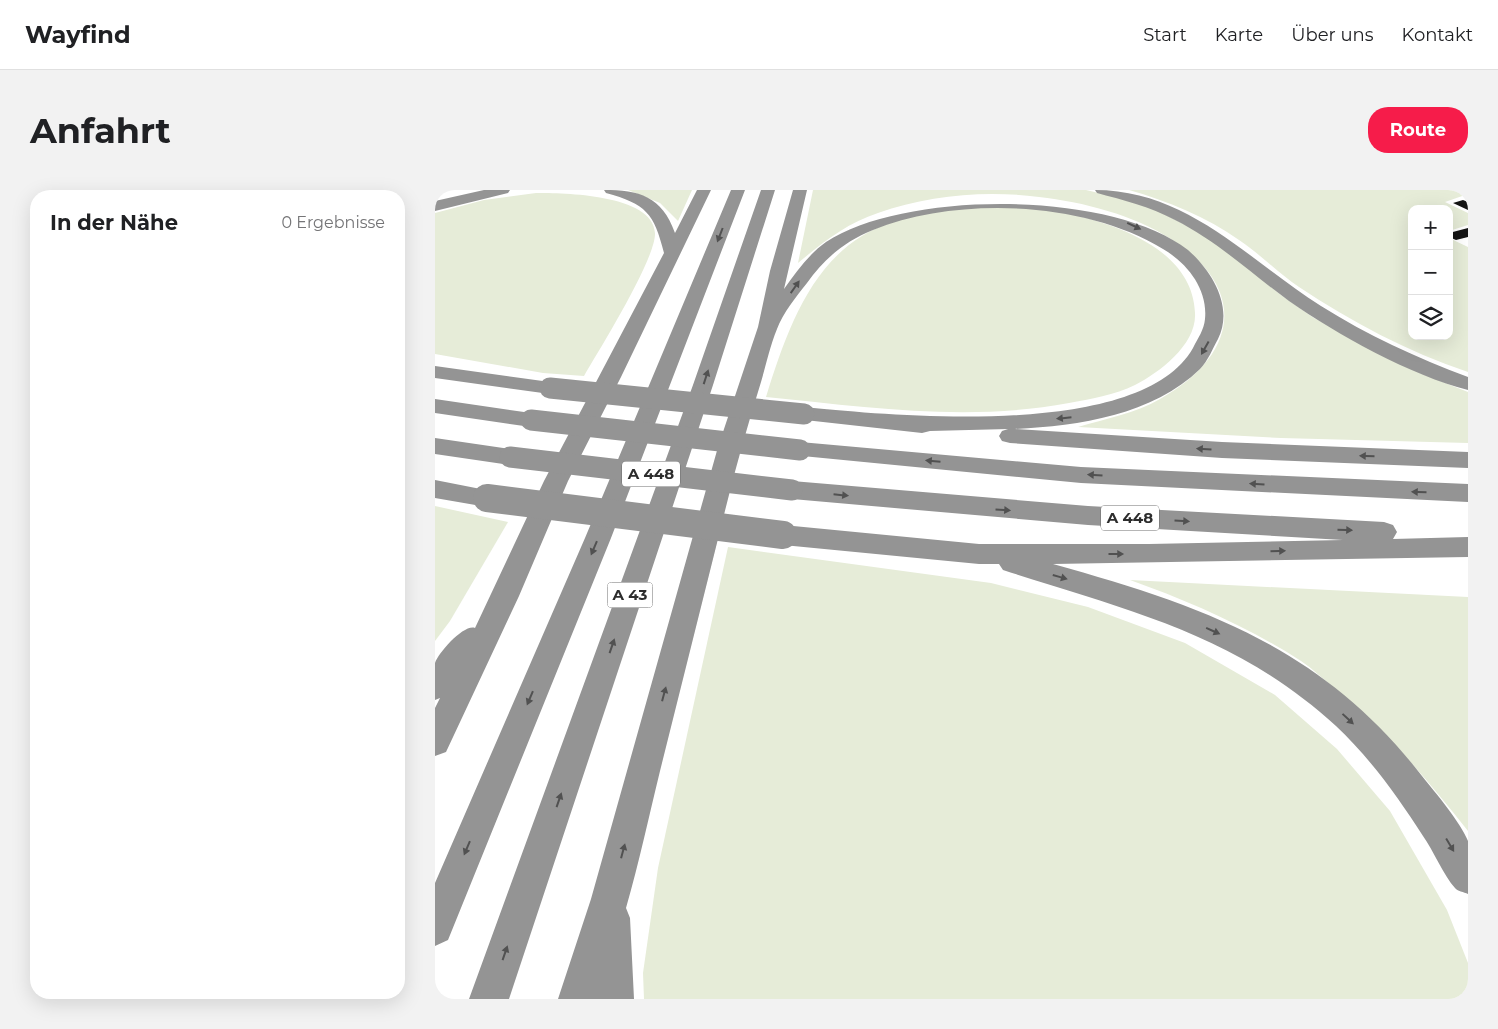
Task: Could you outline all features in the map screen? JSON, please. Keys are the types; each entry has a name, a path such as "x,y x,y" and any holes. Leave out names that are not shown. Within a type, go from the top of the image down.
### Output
{"highway":[{"path":"435,193 448,190"},
{"path":"435,206 503,190"},
{"path":"611,190 642,200 655,208 667,230 673,254"},
{"path":"435,741 505,596 556,481 704,190"},
{"path":"435,927 598,538 738,190"},
{"name":"A 43","path":"489,999 703,385 767,190"},
{"path":"578,999 610,899 729,447 768,328 779,271 800,190"},
{"path":"1102,190 1157,206 1189,221 1215,237 1288,292 1331,320 1405,359 1468,384"},
{"path":"768,328 810,266 833,243 858,228 903,210 931,203 984,198 1026,198 1082,207 1146,231 1179,251 1194,266 1216,305 1215,321 1210,340 1200,358 1184,373 1157,392 1075,417 1006,424 903,423"},
{"path":"435,372 550,388 903,423 1018,437 1203,449 1468,460"},
{"path":"435,406 531,420 800,450 1081,475 1468,493"},
{"name":"A 448","path":"435,446 510,457 793,490 969,508 1290,528 1468,535"},
{"path":"435,489 487,498"},
{"path":"435,494 487,498 783,534 979,554 1149,554 1468,547"},
{"path":"979,554 1141,603 1200,625 1252,648 1304,682 1349,719 1399,772 1448,841 1468,876"},
{"path":"435,686 505,596"},
{"path":"610,899 615,999"}],"green space":[{"path":"628,190 692,190 678,221 660,203"},
{"path":"813,190 1086,190 1128,200 1156,210 1213,239 1281,295 1314,318 1420,373 1468,392 1468,443 1281,438 1078,427 1151,404 1186,382 1205,363 1218,343 1224,322 1223,301 1213,279 1196,259 1171,239 1125,216 1056,199 1019,195 978,194 917,202 867,217 845,228 798,263"},
{"path":"1129,190 1468,190 1468,194 1445,202 1451,205 1408,205 1408,340 1453,340 1453,240 1468,247 1468,372 1402,346 1339,312 1299,287 1247,245 1227,232 1200,217 1158,199"},
{"path":"536,193 585,195 624,203 639,210 650,220 655,233 653,246 637,283 584,376 543,373 435,354 435,213 484,200"},
{"path":"1453,206 1468,213 1468,225 1453,230"},
{"path":"957,207 1052,209 1100,222 1138,237 1171,260 1183,275 1191,293 1195,313 1190,336 1175,356 1165,365 1135,385 1102,396 1031,409 955,412 917,411 766,397 795,317 824,269 843,250 866,234 893,222"},
{"path":"435,506 508,522 450,621 435,641"},
{"path":"728,547 991,583 1088,607 1185,643 1275,695 1337,749 1390,811 1447,910 1468,963 1468,999 644,999 643,973 658,868"},
{"path":"1130,580 1468,597 1468,831 1421,774 1388,738 1353,704 1305,664 1260,637 1218,616"}],"building":[{"path":"1463,200 1468,202 1468,210 1453,203"},
{"path":"1468,228 1468,237 1456,240 1453,239 1453,232"}]}
